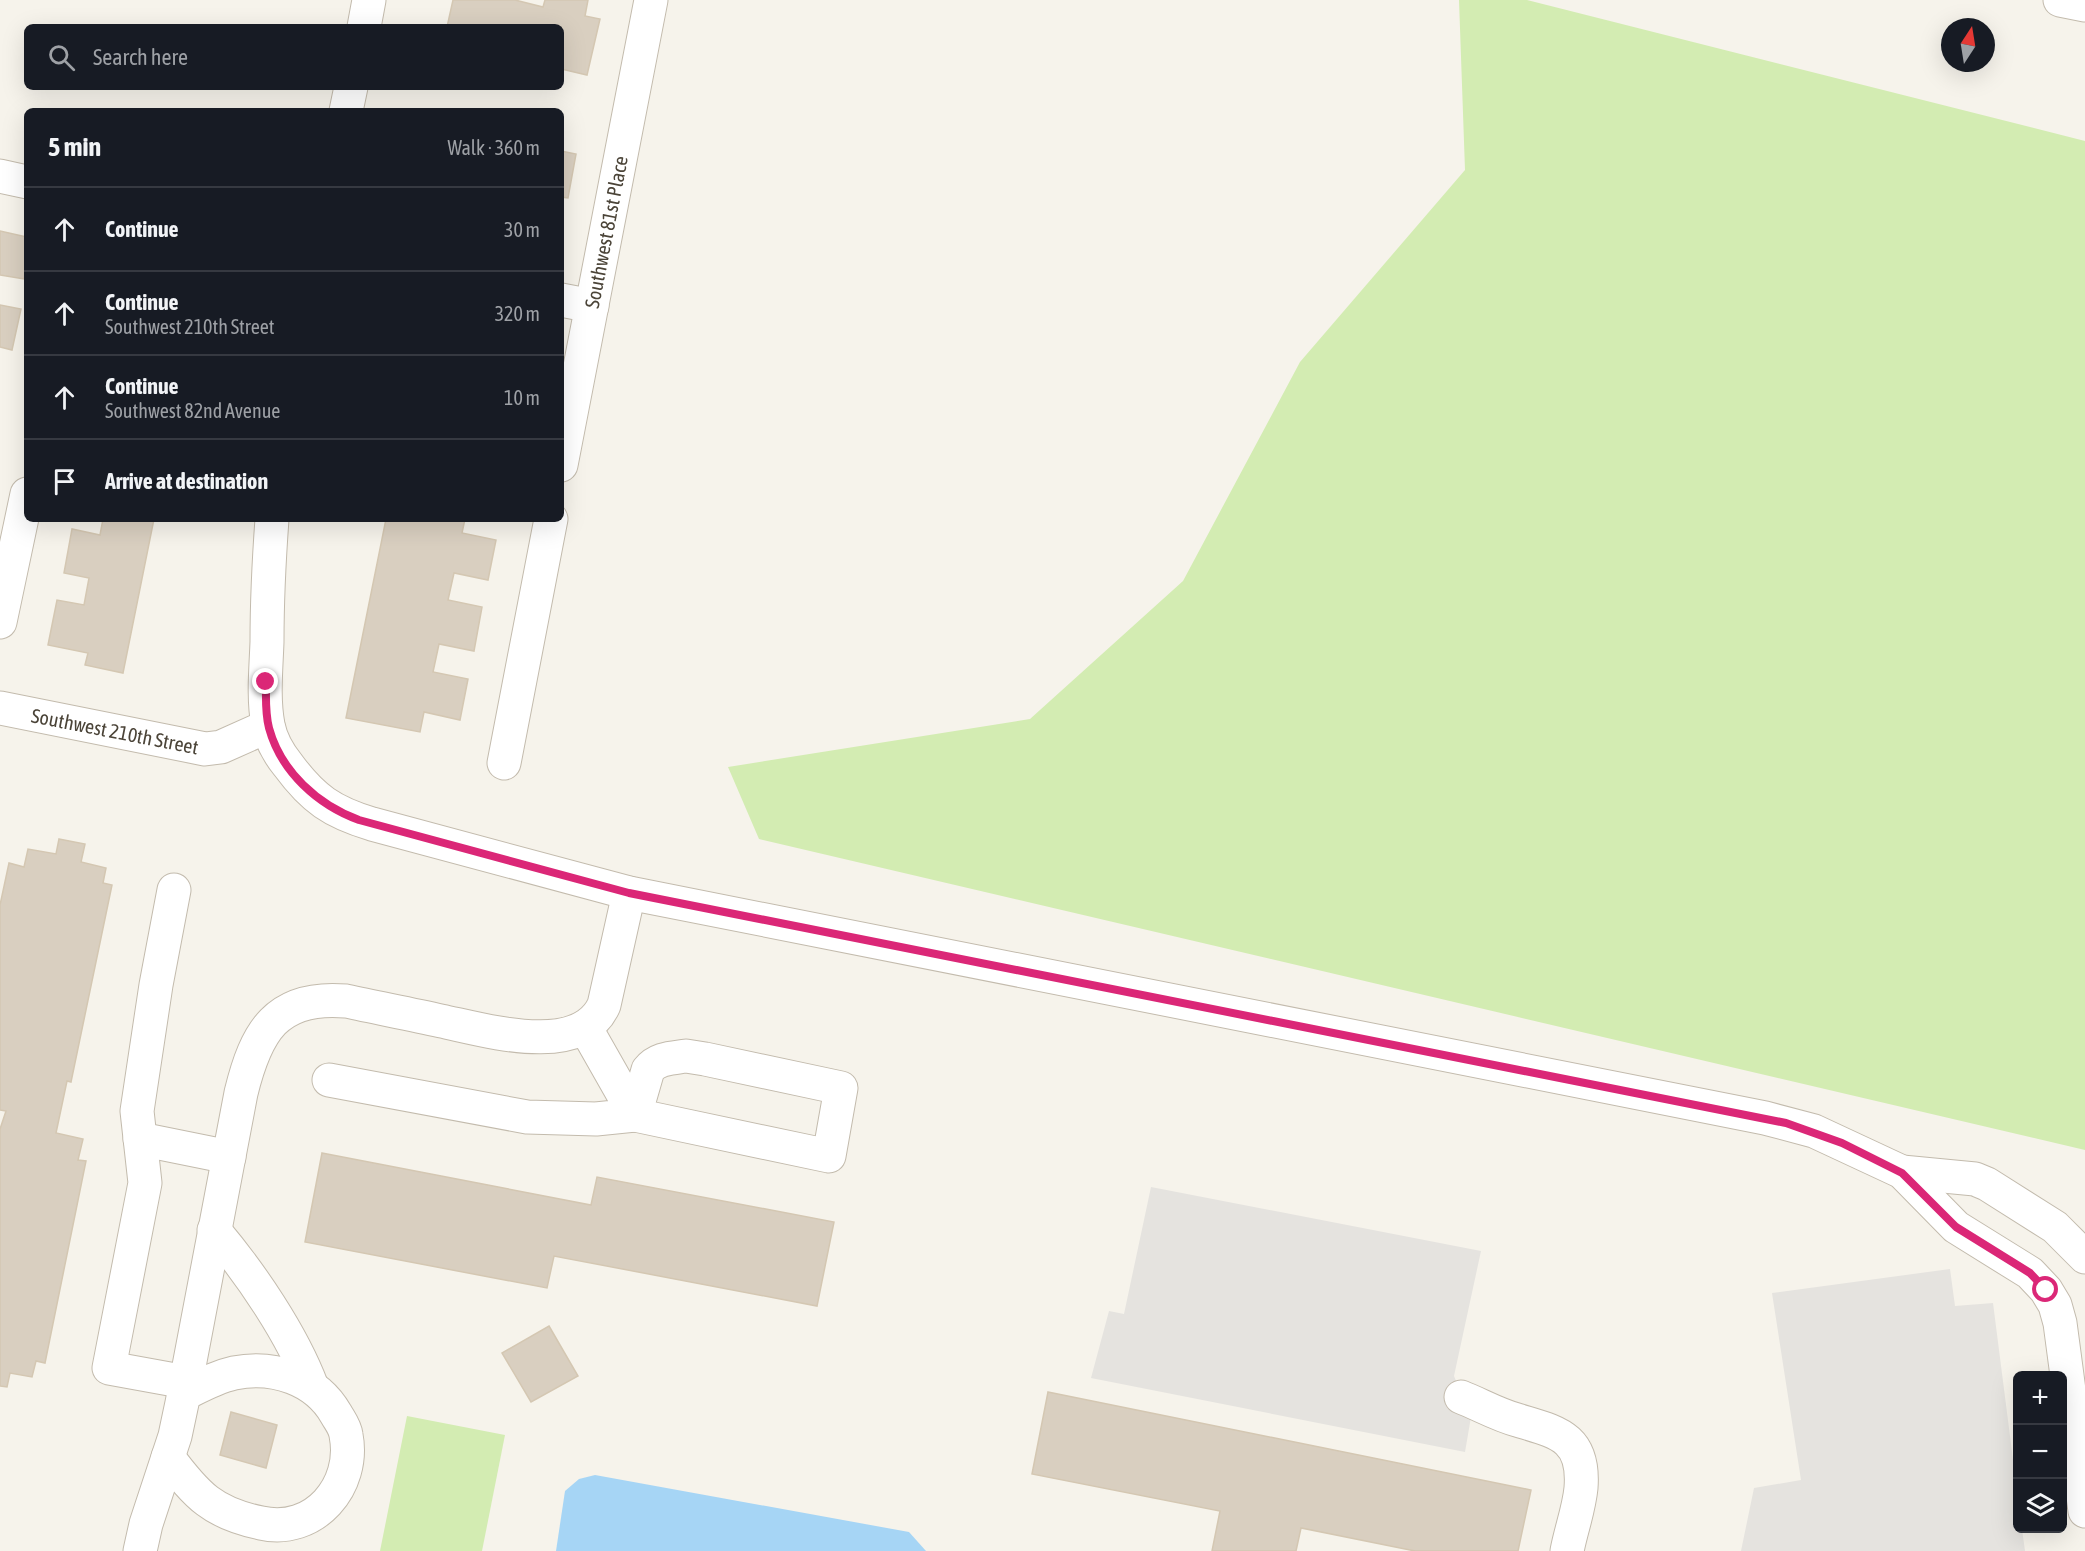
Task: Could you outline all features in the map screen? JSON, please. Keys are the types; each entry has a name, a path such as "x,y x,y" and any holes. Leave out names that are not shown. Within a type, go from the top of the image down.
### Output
{"street":[{"path":"365,24 369,0"},
{"name":"Southwest 81st Place","path":"564,433 576,303 651,0"},
{"path":"347,108 350,90"},
{"path":"0,176 24,181"},
{"path":"0,622 24,508"},
{"path":"272,522 267,624 268,726 284,760 305,788 319,800 345,815 629,893 1766,1118 1814,1131 1902,1173 1956,1227 2030,1273 2046,1290 2055,1305 2060,1323 2085,1511"},
{"path":"504,763 550,522"},
{"name":"Southwest 210th Street","path":"0,708 205,749 221,747 268,726"},
{"path":"168,1457 204,1500 232,1515 268,1525 282,1525 309,1518 333,1498 343,1474 347,1446 343,1425 332,1407 312,1387 285,1375 257,1371 232,1374 185,1388 109,1368 145,1183 137,1112 142,1070 174,890"},
{"path":"140,1551 146,1524 168,1457 185,1388 246,1075 260,1039 273,1022 291,1008 306,1002 346,1001 515,1036 558,1035 585,1027 600,1014 604,1005 629,893"},
{"path":"585,1027 635,1115"},
{"path":"329,1080 527,1117 596,1119 635,1115 829,1156 841,1088 686,1056 665,1059 653,1064 648,1070 635,1115"},
{"path":"140,1139 229,1157"},
{"path":"1902,1173 1975,1179 1988,1184 2055,1227 2085,1259 2046,1290"},
{"path":"214,1230 238,1259 301,1358 312,1387"},
{"path":"1461,1396 1515,1420 1555,1431 1568,1440 1577,1455 1581,1471 1581,1488 1567,1551"}],"green space":[{"path":"1459,0 1527,0 2085,141 2085,1150 759,839 728,767 1030,719 1183,581 1300,362 1465,170"},
{"path":"407,1416 505,1435 482,1551 380,1551"}],"shaded area":[{"path":"1151,1187 1481,1251 1454,1376 1471,1417 1465,1452 1091,1378 1109,1311 1124,1314"},
{"path":"1950,1269 1955,1306 1993,1303 2013,1460 2013,1533 2023,1533 2025,1551 1741,1551 1754,1488 1801,1480 1772,1293"}],"water":[{"path":"595,1475 909,1532 926,1551 556,1551 565,1491 579,1479"}],"building":[{"path":"453,0 515,0 543,7 545,0 588,0 585,16 600,19 587,75 564,70 564,24 448,24"},
{"path":"564,152 576,154 568,198 564,197"},
{"path":"0,231 24,236 24,279 0,275"},
{"path":"0,305 21,309 12,350 0,347"},
{"path":"102,522 153,522 123,673 85,665 88,653 48,645 57,600 84,605 89,578 64,573 72,529 100,535"},
{"path":"385,522 464,522 462,533 496,540 488,580 454,573 448,600 482,607 474,651 439,644 433,672 468,679 460,720 424,712 420,732 346,718"},
{"path":"59,839 85,844 81,862 106,868 103,883 112,885 71,1082 67,1081 56,1133 83,1139 78,1160 86,1161 45,1363 36,1361 32,1377 10,1373 7,1387 0,1386 0,1129 6,1111 0,1110 0,905 9,863 24,867 28,849 56,854"},
{"path":"322,1153 591,1205 597,1177 834,1222 817,1306 554,1256 547,1288 305,1242"},
{"path":"549,1326 578,1376 531,1402 502,1353"},
{"path":"1048,1392 1531,1490 1518,1551 1415,1551 1301,1528 1296,1551 1212,1551 1220,1511 1032,1474"},
{"path":"231,1412 277,1425 266,1468 220,1455"}],"route":[{"path":"266,682 268,726 284,760 305,788 319,800 334,810 359,820 629,893 1786,1123 1814,1131 1842,1143 1902,1173 1956,1227 2030,1273 2046,1290"}]}
